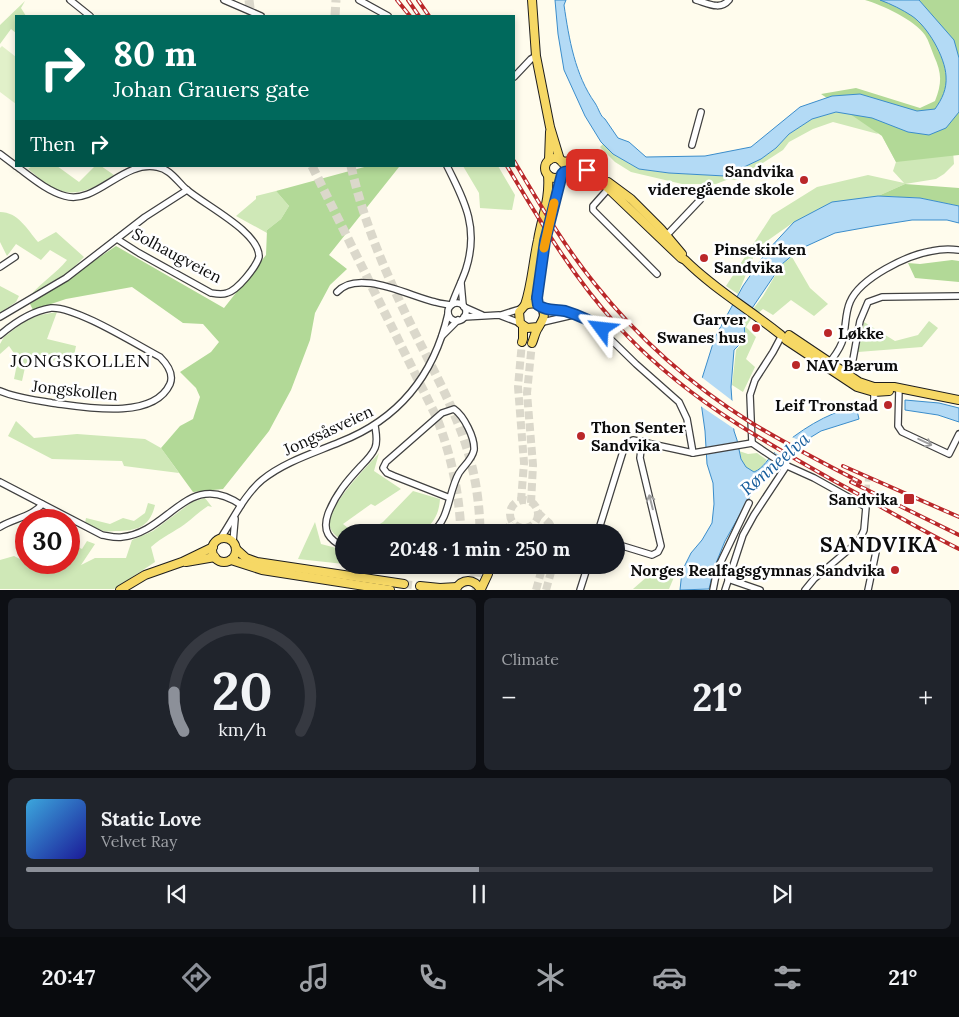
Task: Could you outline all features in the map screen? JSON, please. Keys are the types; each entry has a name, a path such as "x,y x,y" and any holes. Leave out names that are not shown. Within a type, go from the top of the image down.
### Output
{"main road":[{"path":"532,0 536,56 550,127 564,166 545,241 537,288 540,307 544,315 532,343"},
{"path":"522,342 522,325 518,316 530,286 538,240 549,195 548,175 545,168 549,160 550,127"},
{"path":"549,160 553,158 561,161 572,161 594,170 625,194 685,260 704,278 724,294 764,320 784,337 839,372 857,387 899,393 938,394 959,400"},
{"path":"548,175 555,178 563,173 577,169 588,170 664,237"},
{"path":"522,307 529,303 540,307"},
{"path":"522,325 530,329 540,325"},
{"path":"784,337 830,362 839,372 874,390"},
{"path":"120,590 152,572 182,562 213,547 220,539 227,539 246,558 254,561 404,584"},
{"path":"231,560 235,555 234,546"},
{"path":"213,547 215,557"},
{"path":"182,562 215,557 223,562 231,560 262,570 390,590"},
{"path":"420,586 456,588 462,582 468,581 476,583 481,589 488,574"}],"street":[{"path":"70,0 89,15"},
{"path":"224,0 259,15"},
{"path":"359,0 386,15"},
{"path":"696,0 717,6 722,6 729,0"},
{"path":"515,76 531,58 536,56"},
{"path":"693,144 701,112"},
{"path":"0,154 15,165"},
{"path":"17,167 47,188 67,197 76,197 94,191 125,174 147,167"},
{"path":"159,167 170,173 186,190"},
{"path":"447,167 466,205 469,216 470,242 467,267 448,314"},
{"path":"609,188 593,206 593,210 657,274"},
{"name":"Solhaugveien","path":"0,317 60,281 145,217 186,190 223,214 257,246 259,252 258,261 234,290 227,293 212,293 117,239"},
{"path":"664,237 700,200"},
{"path":"830,362 843,342 848,308 860,286 880,272 923,253 939,250 959,250"},
{"path":"0,267 15,257"},
{"path":"461,282 466,312 461,319"},
{"path":"337,292 348,285 384,285 436,303 452,305 456,303 482,315"},
{"path":"850,376 860,320 868,302 882,297 959,296"},
{"path":"436,303 452,319 499,315 522,307"},
{"path":"540,307 567,312 589,320 602,329 636,364 679,402 684,412 693,453"},
{"name":"Jongskollen","path":"0,335 23,319 38,312 61,308 94,322 160,357 169,367 171,380 166,390 154,400 120,410 104,410 67,405 17,397 0,391"},
{"name":"Jongsåsveien","path":"220,539 235,519 241,505 260,482 295,461 375,426 397,409 427,370 442,336 448,314"},
{"path":"499,315 522,325"},
{"path":"540,325 573,315"},
{"name":"Jongsåsveien","path":"442,336 461,319"},
{"path":"752,443 750,395 755,380 784,337"},
{"path":"874,390 874,403"},
{"path":"899,393 898,426 902,432 949,454 959,434"},
{"path":"441,524 459,474 471,458 474,450 470,434 460,413 454,409 442,414 386,462 383,468 387,473 450,498"},
{"path":"335,543 328,537 326,519 332,503 343,486 374,451 377,445 375,426"},
{"path":"600,524 625,445 634,440 693,453 752,443 785,464 866,507 864,530 860,541 814,579 805,590"},
{"path":"625,547 652,555 660,549 660,536 640,458 642,441"},
{"path":"724,590 743,535 785,464"},
{"path":"0,482 102,535 122,537 144,530 180,504 205,493 226,496 241,505"},
{"path":"713,590 721,564 749,503"},
{"path":"0,527 32,512 42,504"},
{"name":"Jongsåsveien","path":"234,546 235,519"},
{"path":"868,590 876,552"},
{"path":"580,590 585,574"},
{"path":"728,578 760,590"}],"green space":[{"path":"865,0 959,0 959,155 896,162 882,136 821,94 856,88 920,108 935,101 940,84 940,73 925,35 914,24 889,9"},
{"path":"25,1 21,8 25,15 15,15 15,32 11,29 0,44 0,25"},
{"path":"2,46 15,56 15,103 0,92 0,48"},
{"path":"862,111 878,134 833,122 813,129 789,142 783,150 736,180 729,179 716,184 682,184 631,172 615,162 600,147 603,144 613,154 639,169 669,173 725,176 761,159 776,148 789,134 812,119 836,112"},
{"path":"882,136 952,137 954,164 936,179 905,184 878,196 832,203 794,222 757,248 738,294 726,286 772,215 817,187 868,175 904,183 893,171 896,162"},
{"path":"31,167 58,167 79,182 94,167 102,167 114,175 99,185 83,191 67,192 50,186 28,169"},
{"path":"364,167 399,167 329,255 347,269 330,285 315,313 310,340 291,390 269,431 223,489 193,492 161,448 180,426 193,419 200,397 196,388 180,372 211,352 219,342 203,324 183,323 132,287 66,299 33,310 30,304 116,246 224,308 266,255 267,230 281,219 289,206 276,191"},
{"path":"464,167 499,167 515,195 512,210 480,208 479,193"},
{"path":"905,184 959,188 959,206 920,198 878,196"},
{"path":"276,191 289,206 281,219 267,230 267,233 236,216 256,199 256,196"},
{"path":"0,212 17,218 38,242 56,232 84,257 70,271 30,296 67,260 50,250 41,260 16,244 7,256 0,242"},
{"path":"792,257 810,288 828,304 814,316 791,300 773,315 763,309 751,319 746,327 756,337 746,359 755,367 743,392 732,385 736,350 745,340 744,321 763,296 782,264"},
{"path":"952,260 959,261 959,282 915,278 908,263 920,264"},
{"path":"0,286 19,296 16,302 0,313"},
{"path":"57,312 47,339 76,346 72,365 39,357 26,363 22,381 14,379 18,359 9,346 0,354 0,344 4,337 25,321 40,315"},
{"path":"929,321 938,328 922,347 858,352 864,322 895,341 918,335"},
{"path":"16,421 34,438 77,434 145,439 161,448 179,473 124,466 122,461 52,459 8,436"},
{"path":"739,451 748,454 757,453 767,460 760,469 754,472 744,464"},
{"path":"379,453 374,471 401,489 375,506 371,504 343,524 335,524 335,534 330,527 333,510"},
{"path":"413,491 440,499 435,517 431,524 380,524"},
{"path":"205,498 212,507 208,506 185,524 155,543 151,547 155,562 114,589 0,589 0,560 15,556 15,574 80,574 80,548 82,549 87,541 95,544 81,565 95,558 126,558 132,540 153,531 192,502"},
{"path":"148,503 155,505 153,512 146,523 136,529 105,531 85,523 86,518 110,524 123,518 134,521 145,513"},
{"path":"315,522 321,544 335,548 335,563 298,559"},
{"path":"657,568 677,570 669,589 633,589"}],"water":[{"path":"555,0 566,0 564,5 568,31 578,69 582,81 603,118 618,138 629,142 646,157 705,156 751,147 800,107 832,96 860,94 917,111 935,109 944,94 946,81 943,60 935,43 924,27 912,16 880,0 919,0 954,40 959,58 959,112 946,128 929,135 908,132 872,118 836,112 812,119 789,134 776,148 761,159 725,176 669,173 639,169 613,154 601,142 585,116 564,70"},
{"name":"Rønneelva","path":"878,196 920,198 959,206 959,223 947,220 912,220 835,233 800,249 782,264 744,320 745,339 734,350 731,387 734,431 741,459 746,467 754,472 761,468 785,443 823,418 856,406 859,419 821,431 803,442 775,466 752,493 725,541 714,568 709,589 680,590 682,571 691,553 702,540 712,523 714,504 713,483 707,464 699,388 715,337 743,286 767,251 794,222 832,202"},
{"path":"905,400 939,403 959,408 959,422 938,415 905,410"}],"pier":[{"path":"700,376 734,402 736,430 699,405 697,388"},
{"path":"790,436 806,444 787,459 772,451"}],"tunnel":[{"path":"249,0 251,15"},
{"path":"335,15 336,0"},
{"path":"312,167 436,416 453,473 460,524"},
{"path":"351,167 369,229 385,269 449,403 468,450 474,476 479,524"},
{"path":"521,501 524,463 518,387 522,342"},
{"path":"531,503 533,465 527,393 532,343"},
{"path":"866,507 868,473"},
{"path":"524,500 534,504 538,514 534,524 524,528 514,524 510,514 514,504 524,500"},
{"path":"537,512 550,524"},
{"path":"462,574 463,590"},
{"path":"468,581 477,574"},
{"path":"476,590 477,574"},
{"path":"536,590 540,574"},
{"path":"546,590 550,574"},
{"path":"404,584 420,586"}],"railway":[{"path":"397,0 409,15"},
{"path":"408,0 418,15"},
{"path":"418,0 428,15"},
{"path":"515,163 552,224 584,270 629,324 667,360 707,393 750,422 860,482"},
{"path":"508,167 545,228 585,287 616,324 666,372 747,431 959,549"},
{"path":"843,466 959,517"},
{"path":"851,482 959,535"}],"slow traffic":[{"path":"544,248 554,203"}],"place":[{"name":"Sandvika videregående skole","path":"804,180"},
{"name":"Pinsekirken Sandvika","path":"704,258"},
{"name":"Garver Swanes hus","path":"756,328"},
{"name":"Løkke","path":"828,333"},
{"name":"NAV Bærum","path":"796,365"},
{"name":"Leif Tronstad","path":"888,405"},
{"name":"Thon Senter Sandvika","path":"581,436"},
{"name":"Sandvika","path":"909,499"},
{"name":"Norges Realfagsgymnas Sandvika","path":"895,570"}],"district":[{"name":"JONGSKOLLEN","path":"81,361"},
{"name":"SANDVIKA","path":"879,545"}],"route":[{"path":"587,170 577,169 562,174 545,241 537,298 538,305 542,308 560,310 582,317 602,329"}]}
